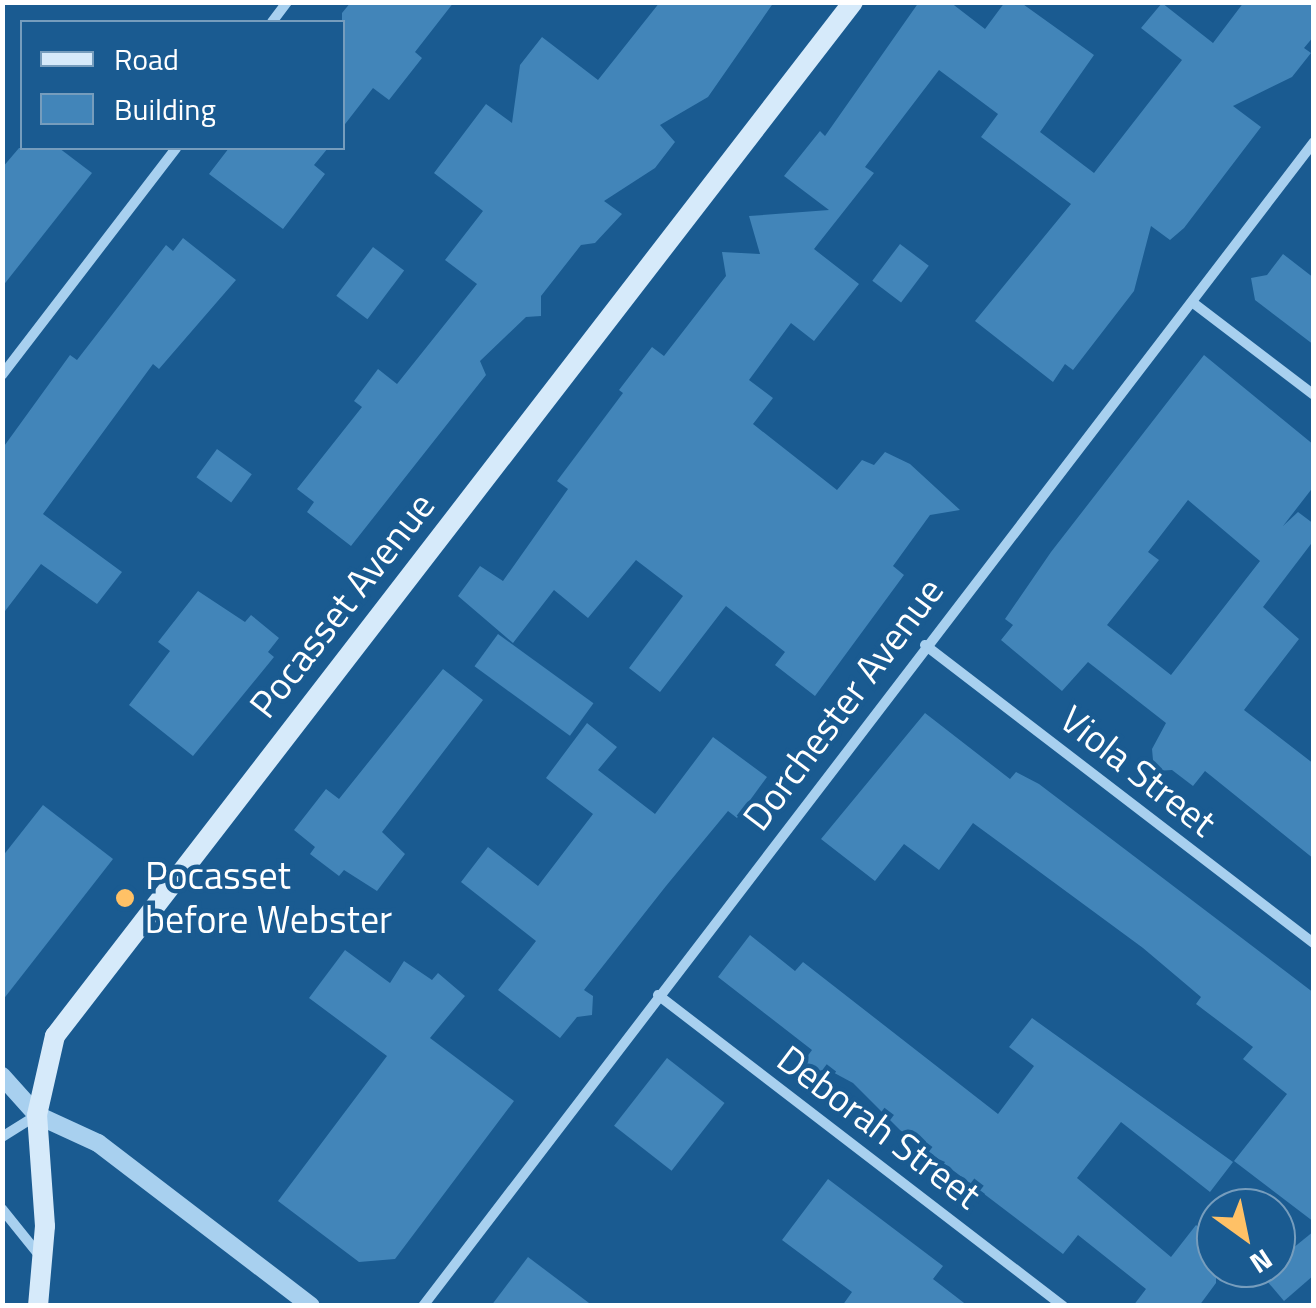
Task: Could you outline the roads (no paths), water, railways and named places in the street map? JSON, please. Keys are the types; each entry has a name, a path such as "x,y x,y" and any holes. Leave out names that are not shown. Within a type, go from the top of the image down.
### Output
{"main road":[{"name":"Pocasset Avenue","path":"38,1306 42,1261 37,1115 55,1036 853,2"}],"street":[{"name":"Dorchester Avenue","path":"423,1306 925,645 1314,142"},
{"path":"2,374 174,150"},
{"path":"1192,302 1314,395"},
{"name":"Viola Street","path":"925,645 1314,944"},
{"name":"Deborah Street","path":"658,995 1063,1306"},
{"path":"2,1076 37,1115 98,1144 311,1306"},
{"path":"2,1137 37,1115"},
{"path":"2,1209 42,1261"}],"place":[{"name":"Pocasset before Webster","path":"125,898"}]}
